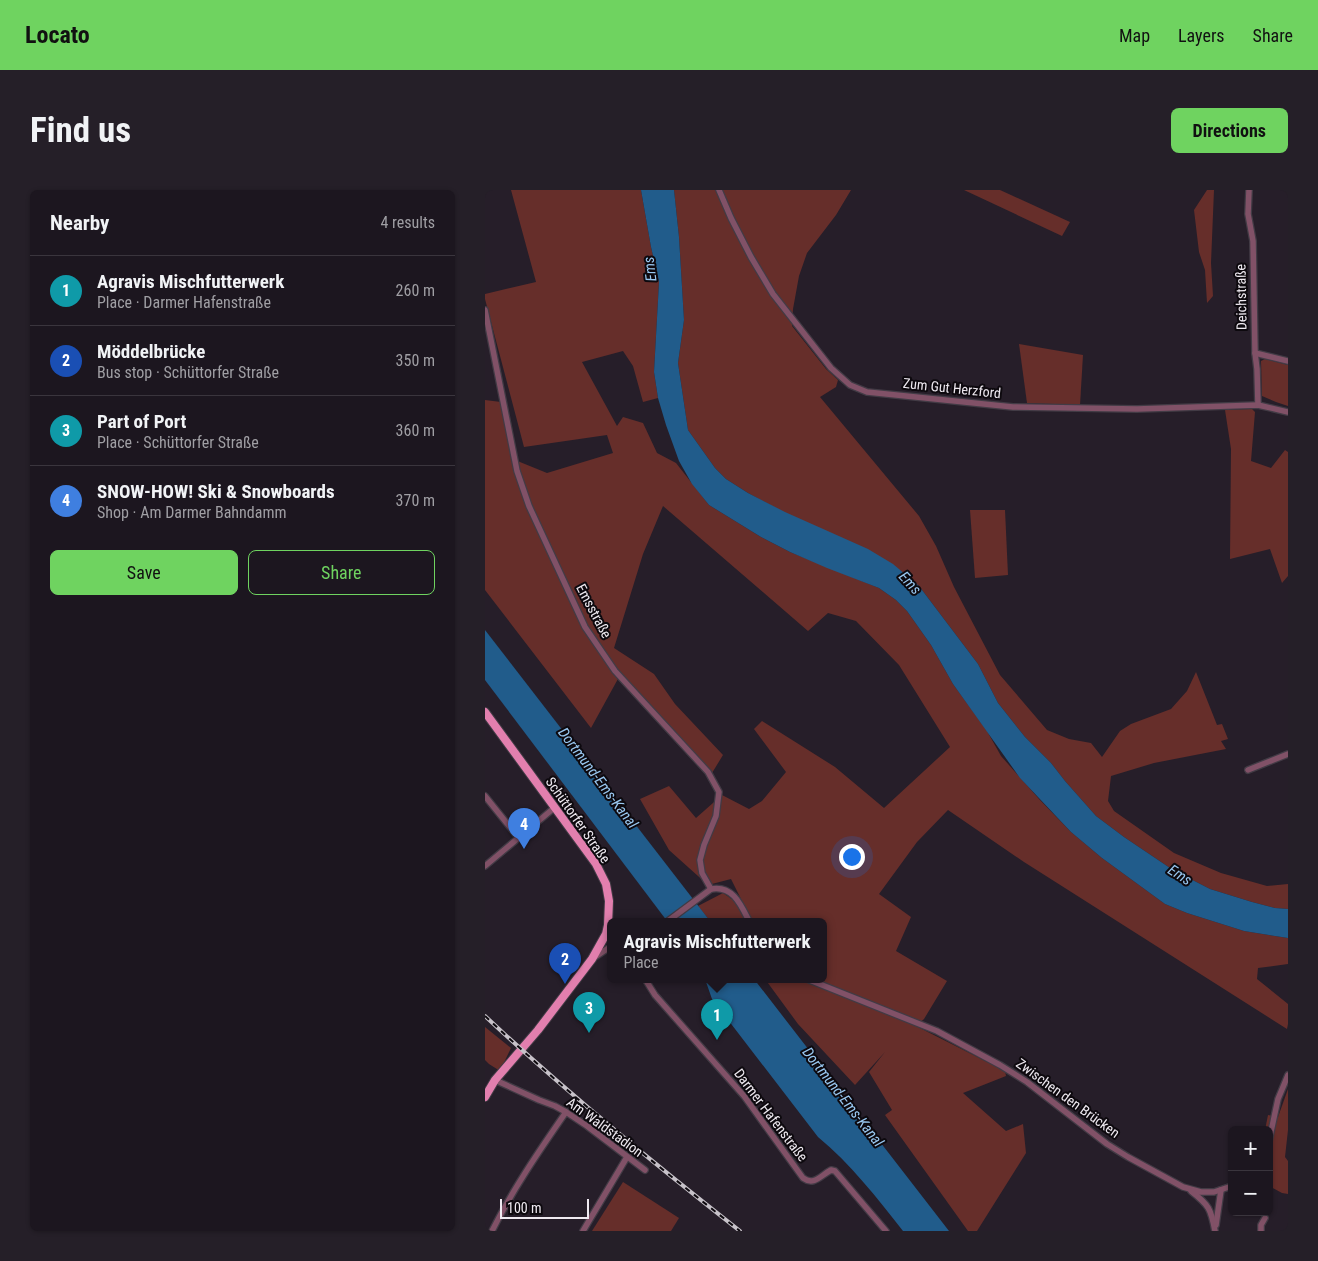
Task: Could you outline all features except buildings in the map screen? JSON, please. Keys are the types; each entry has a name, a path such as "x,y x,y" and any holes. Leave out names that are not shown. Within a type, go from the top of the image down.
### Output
{"main road":[{"name":"Schüttorfer Straße","path":"485,712 596,864 606,884 609,901 609,918"},
{"name":"Schüttorfer Straße","path":"485,1097 495,1080 538,1030 607,936"}],"street":[{"name":"Zum Gut Herzford","path":"719,190 743,242 773,294 831,368 850,386 867,392 1013,407 1137,409 1258,405 1288,412"},
{"name":"Deichstraße","path":"1249,190 1248,214 1253,240 1258,405"},
{"name":"Emsstraße","path":"485,310 517,471 529,506 585,627 615,671 708,772 719,792 716,816 704,844 701,860 702,872 711,889"},
{"path":"1255,353 1288,361"},
{"path":"1248,770 1288,754"},
{"path":"485,796 518,837"},
{"path":"485,866 554,808"},
{"path":"672,918 711,889 720,888 731,893 737,899 747,918"},
{"path":"592,958 607,949"},
{"name":"Darmer Hafenstraße","path":"648,983 655,995 744,1096 803,1178 807,1182 812,1182 831,1170 835,1171 887,1231"},
{"name":"Zwischen den Brücken","path":"817,983 937,1031 1001,1065 1027,1082 1101,1139 1128,1157 1183,1188 1201,1192 1214,1192 1228,1187"},
{"path":"1272,1126 1277,1099 1288,1075"},
{"name":"Am Waldstadion","path":"495,1080 566,1112 645,1170"},
{"path":"492,1231 532,1160 566,1112"},
{"path":"583,1231 627,1157"},
{"path":"1189,1190 1206,1204 1212,1213 1215,1231"},
{"path":"1215,1231 1221,1190"},
{"path":"1261,1231 1261,1225 1265,1218"}],"shaded area":[{"path":"511,190 641,190 659,282 654,372 658,398 643,402 633,366 623,351 582,362 617,426 623,417 643,423 657,453 676,463 709,505 761,537 790,552 879,588 896,600 907,611 931,645 953,684 987,731 1001,756 1071,832 1102,858 1165,904 1244,931 1288,938 1288,964 1258,968 1257,979 1288,1004 1287,1029 1024,862 948,810 917,842 879,894 911,917 896,951 947,981 924,1019 916,1026 1005,1071 1006,1076 963,1093 1006,1131 1023,1124 1026,1153 977,1231 968,1231 885,1115 892,1110 869,1072 885,1052 855,1085 798,1024 768,983 827,983 827,918 750,918 731,879 708,885 669,850 640,799 669,786 696,818 722,795 749,809 762,801 786,772 754,729 762,721 835,767 884,808 950,747 899,665 856,621 828,613 808,631 663,506 643,554 614,648 654,674 675,704 723,755 712,773 619,677 591,728 485,590 485,400 501,402 515,460 547,473 613,453 607,435 524,447 485,294 536,282"},
{"path":"674,190 851,190 836,215 807,253 799,276 793,309 792,326 826,369 838,380 836,387 820,397 919,516 936,546 954,587 1000,675 1047,730 1069,739 1091,743 1102,757 1120,731 1131,724 1171,709 1187,691 1196,672 1217,725 1222,724 1228,739 1221,741 1226,749 1154,763 1111,776 1108,801 1114,811 1174,853 1221,873 1267,886 1288,884 1288,909 1275,908 1210,889 1173,870 1096,816 1051,763 1025,737 998,703 978,664 919,586 748,493 726,479 715,468 688,430 678,363 684,320"},
{"path":"964,190 1000,190 1070,222 1062,236"},
{"path":"1207,190 1214,190 1211,263 1213,296 1207,303 1205,270 1199,252 1194,210"},
{"path":"1019,344 1083,355 1080,405 1027,403"},
{"path":"1265,359 1288,365 1288,406 1262,396 1261,361"},
{"path":"1252,409 1255,412 1251,461 1271,468 1285,450 1288,452 1288,576 1282,583 1270,549 1230,559 1231,449 1225,410"},
{"path":"970,510 1005,510 1008,575 975,578"},
{"path":"723,893 733,900 748,918 708,918 698,906"},
{"path":"485,1027 511,1048 500,1071 485,1060"},
{"path":"1288,1089 1288,1130 1285,1157 1288,1161 1288,1194 1273,1188 1273,1126 1266,1126 1268,1115 1278,1117"},
{"path":"623,1182 679,1218 671,1231 592,1231"}],"water":[{"name":"Ems","path":"641,190 674,190 684,320 678,363 688,430 715,468 726,479 748,493 785,512 868,549 893,564 919,586 978,664 998,703 1025,737 1051,763 1096,816 1173,870 1210,889 1275,908 1288,909 1288,938 1244,931 1165,904 1102,858 1071,832 1020,778 953,684 931,645 907,611 896,600 879,588 790,552 761,537 709,505 692,484 679,461 658,398 654,372 659,282"},
{"name":"Dortmund-Ems-Kanal","path":"485,630 708,918 665,918 485,680"},
{"name":"Dortmund-Ems-Kanal","path":"706,983 757,983 949,1231 903,1231 852,1169 818,1137 712,999"}],"railway":[{"path":"485,1016 610,1126 740,1231"}],"place":[{"name":"SNOW-HOW! Ski & Snowboards","path":"524,849"},
{"name":"Möddelbrücke","path":"565,984"},
{"name":"Part of Port","path":"589,1033"},
{"name":"Agravis Mischfutterwerk","path":"717,1040"}]}
